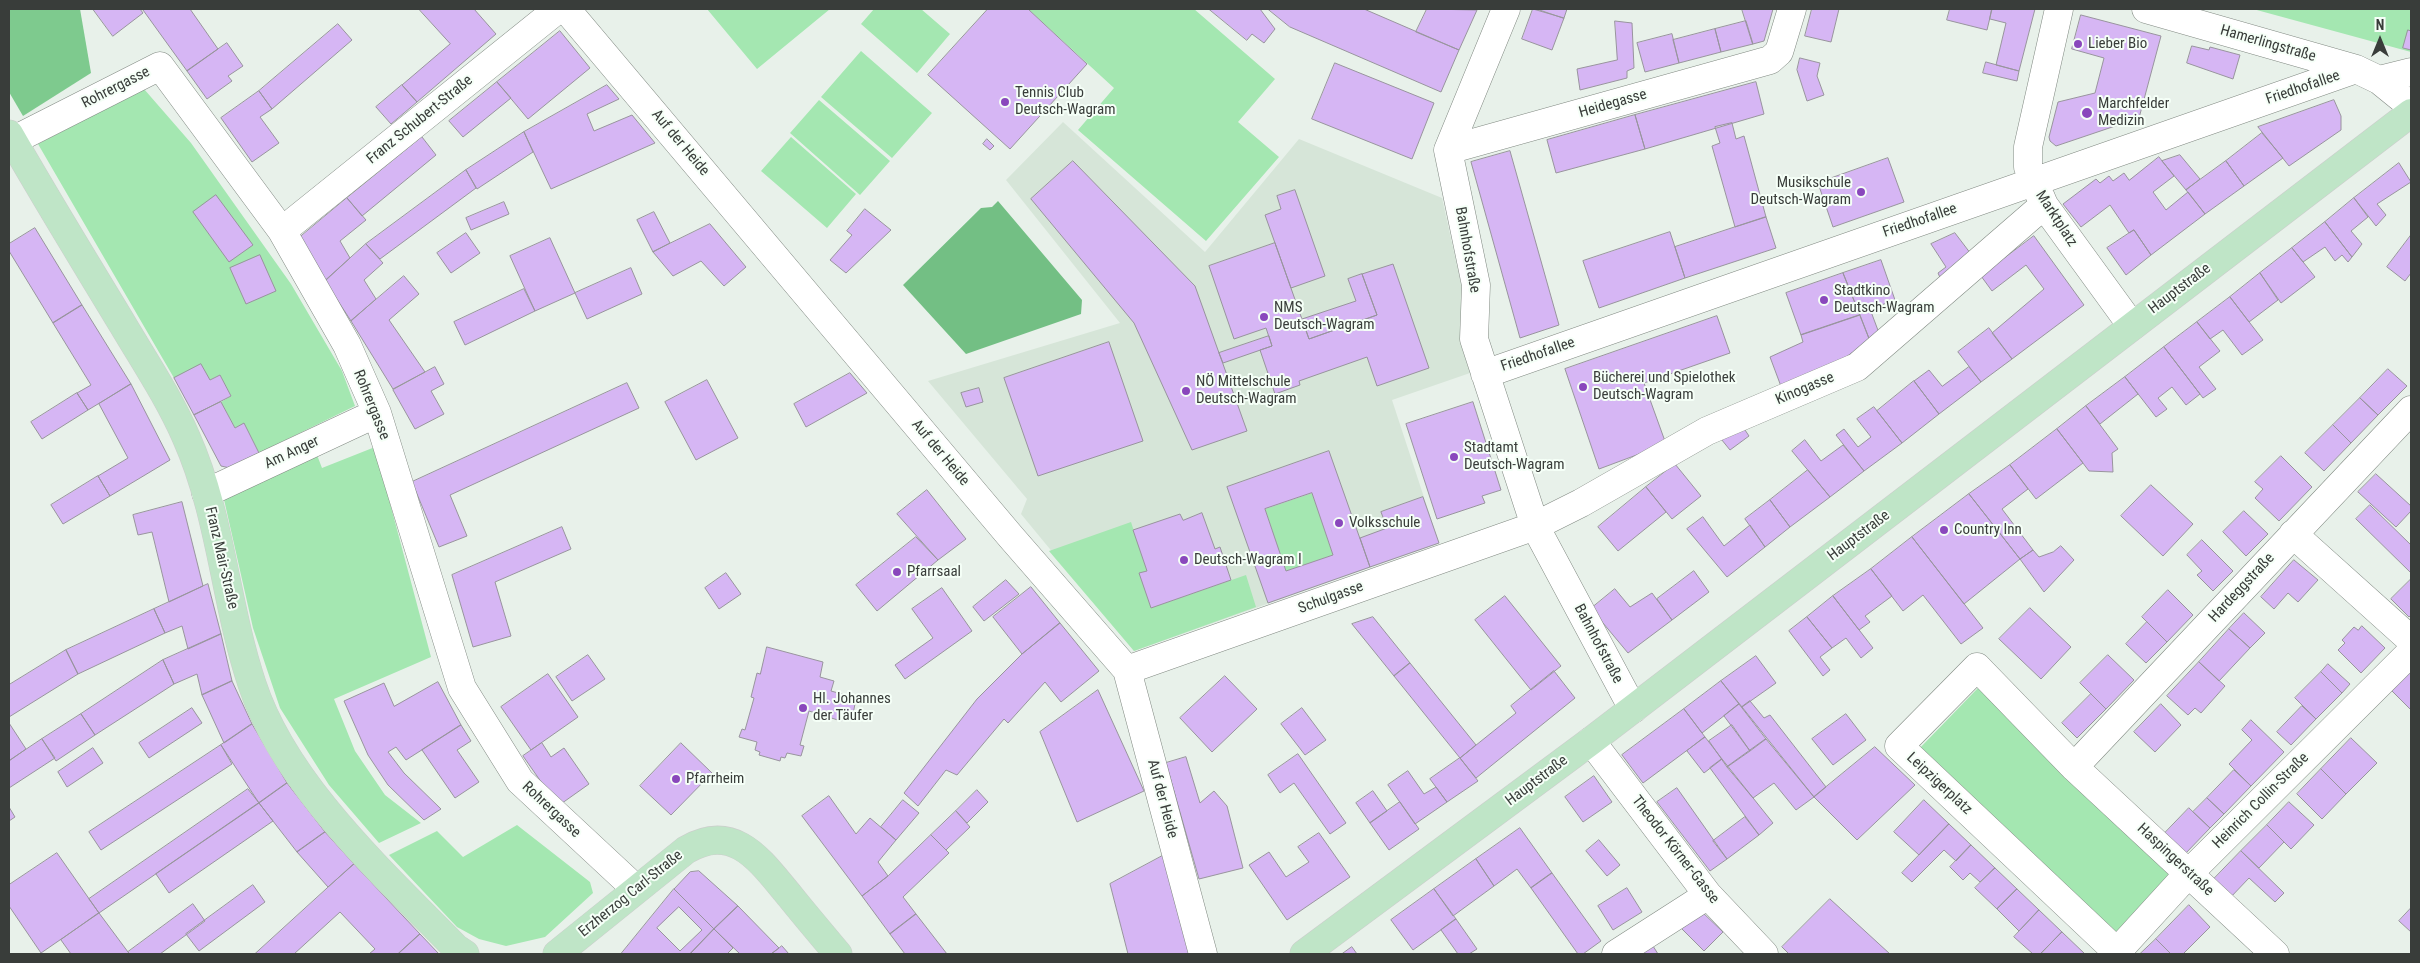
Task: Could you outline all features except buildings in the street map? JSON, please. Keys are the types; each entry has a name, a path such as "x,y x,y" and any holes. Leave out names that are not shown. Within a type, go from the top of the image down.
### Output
{"main road":[{"name":"Hauptstraße","path":"1304,954 1591,741 2411,113"},
{"name":"Franz Mair-Straße","path":"11,138 169,404 186,436 206,493 252,685 274,733 314,794 370,859 456,948 465,954"},
{"name":"Erzherzog Carl-Straße","path":"557,954 660,868 695,844 719,840 737,844 758,858 838,954"}],"street":[{"name":"Franz Schubert-Straße","path":"282,231 558,9"},
{"name":"Auf der Heide","path":"566,9 1010,537 1127,670 1203,954"},
{"path":"1448,150 1506,9"},
{"name":"Heidegasse","path":"1448,150 1770,60 1776,56 1792,9"},
{"name":"Marktplatz","path":"2059,9 2028,147 2028,167 2038,193 2132,326"},
{"name":"Hamerlingstraße","path":"2146,9 2367,75 2411,106"},
{"name":"Rohrergasse","path":"11,138 160,66 282,231 346,345 377,413 462,688 520,781 636,888"},
{"name":"Friedhofallee","path":"1485,374 2038,193 2367,75 2411,72"},
{"name":"Bahnhofstraße","path":"1448,150 1476,285 1474,339 1535,526 1632,709"},
{"name":"Kinogasse","path":"1535,526 1581,503 1707,432 1857,367 2038,193"},
{"name":"Hardeggstraße","path":"2074,768 2411,410"},
{"name":"Am Anger","path":"206,493 377,413"},
{"name":"Schulgasse","path":"1127,670 1535,526"},
{"path":"2293,534 2411,640"},
{"name":"Heinrich Collin-Straße","path":"2116,953 2189,873 2411,652"},
{"name":"Leipzigerplatz","path":"2074,768 1977,667 1899,746 2116,953"},
{"name":"Theodor Körner-Gasse","path":"1591,741 1708,895 1764,954"},
{"name":"Haspingerstraße","path":"2074,768 2276,954"},
{"path":"1616,954 1708,895"}],"shaded area":[{"path":"9,9 80,9 91,73 23,116 9,92"},
{"path":"707,9 830,9 757,69"},
{"path":"874,9 921,9 950,34 917,73 861,24"},
{"path":"1028,9 1194,9 1275,79 1238,122 1279,157 1206,241 1078,130 1114,88"},
{"path":"2253,9 2411,9 2411,52"},
{"path":"861,51 932,113 892,158 821,97"},
{"path":"144,89 191,143 291,284 342,371 355,406 259,453 244,424 235,428 221,402 231,396 220,375 210,380 174,378 38,144"},
{"path":"819,100 890,161 860,195 790,133"},
{"path":"1063,122 1205,252 1299,139 1442,198 1463,293 1460,342 1470,373 1392,400 1439,543 1134,651 1021,514 1027,499 928,381 1120,323 1006,180"},
{"path":"791,137 856,194 827,228 761,171"},
{"path":"998,201 1082,300 1081,314 966,354 903,285 981,208 992,207"},
{"path":"375,447 431,657 334,699 355,751 385,795 421,823 379,843 329,785 280,708 253,628 223,495 317,455 322,468"},
{"path":"1312,493 1333,555 1286,571 1265,509"},
{"path":"1131,522 1147,571 1140,573 1151,608 1246,575 1256,607 1134,651 1049,551"},
{"path":"1978,688 2176,877 2115,940 1917,751"},
{"path":"517,825 590,882 593,893 545,937 506,946 479,939 457,927 389,855 437,831 463,857"}],"place":[{"name":"Lieber Bio","path":"2078,44"},
{"name":"Tennis Club Deutsch-Wagram","path":"1005,102"},
{"name":"Marchfelder Medizin","path":"2087,113"},
{"name":"Musikschule Deutsch-Wagram","path":"1861,192"},
{"name":"Stadtkino Deutsch-Wagram","path":"1824,300"},
{"name":"NMS Deutsch-Wagram","path":"1264,317"},
{"name":"Bücherei und Spielothek Deutsch-Wagram","path":"1583,387"},
{"name":"NÖ Mittelschule Deutsch-Wagram","path":"1186,391"},
{"name":"Stadtamt Deutsch-Wagram","path":"1454,457"},
{"name":"Volksschule","path":"1339,523"},
{"name":"Country Inn","path":"1944,530"},
{"name":"Deutsch-Wagram I","path":"1184,560"},
{"name":"Pfarrsaal","path":"897,572"},
{"name":"Hl. Johannes der Täufer","path":"803,708"},
{"name":"Pfarrheim","path":"676,779"}]}
